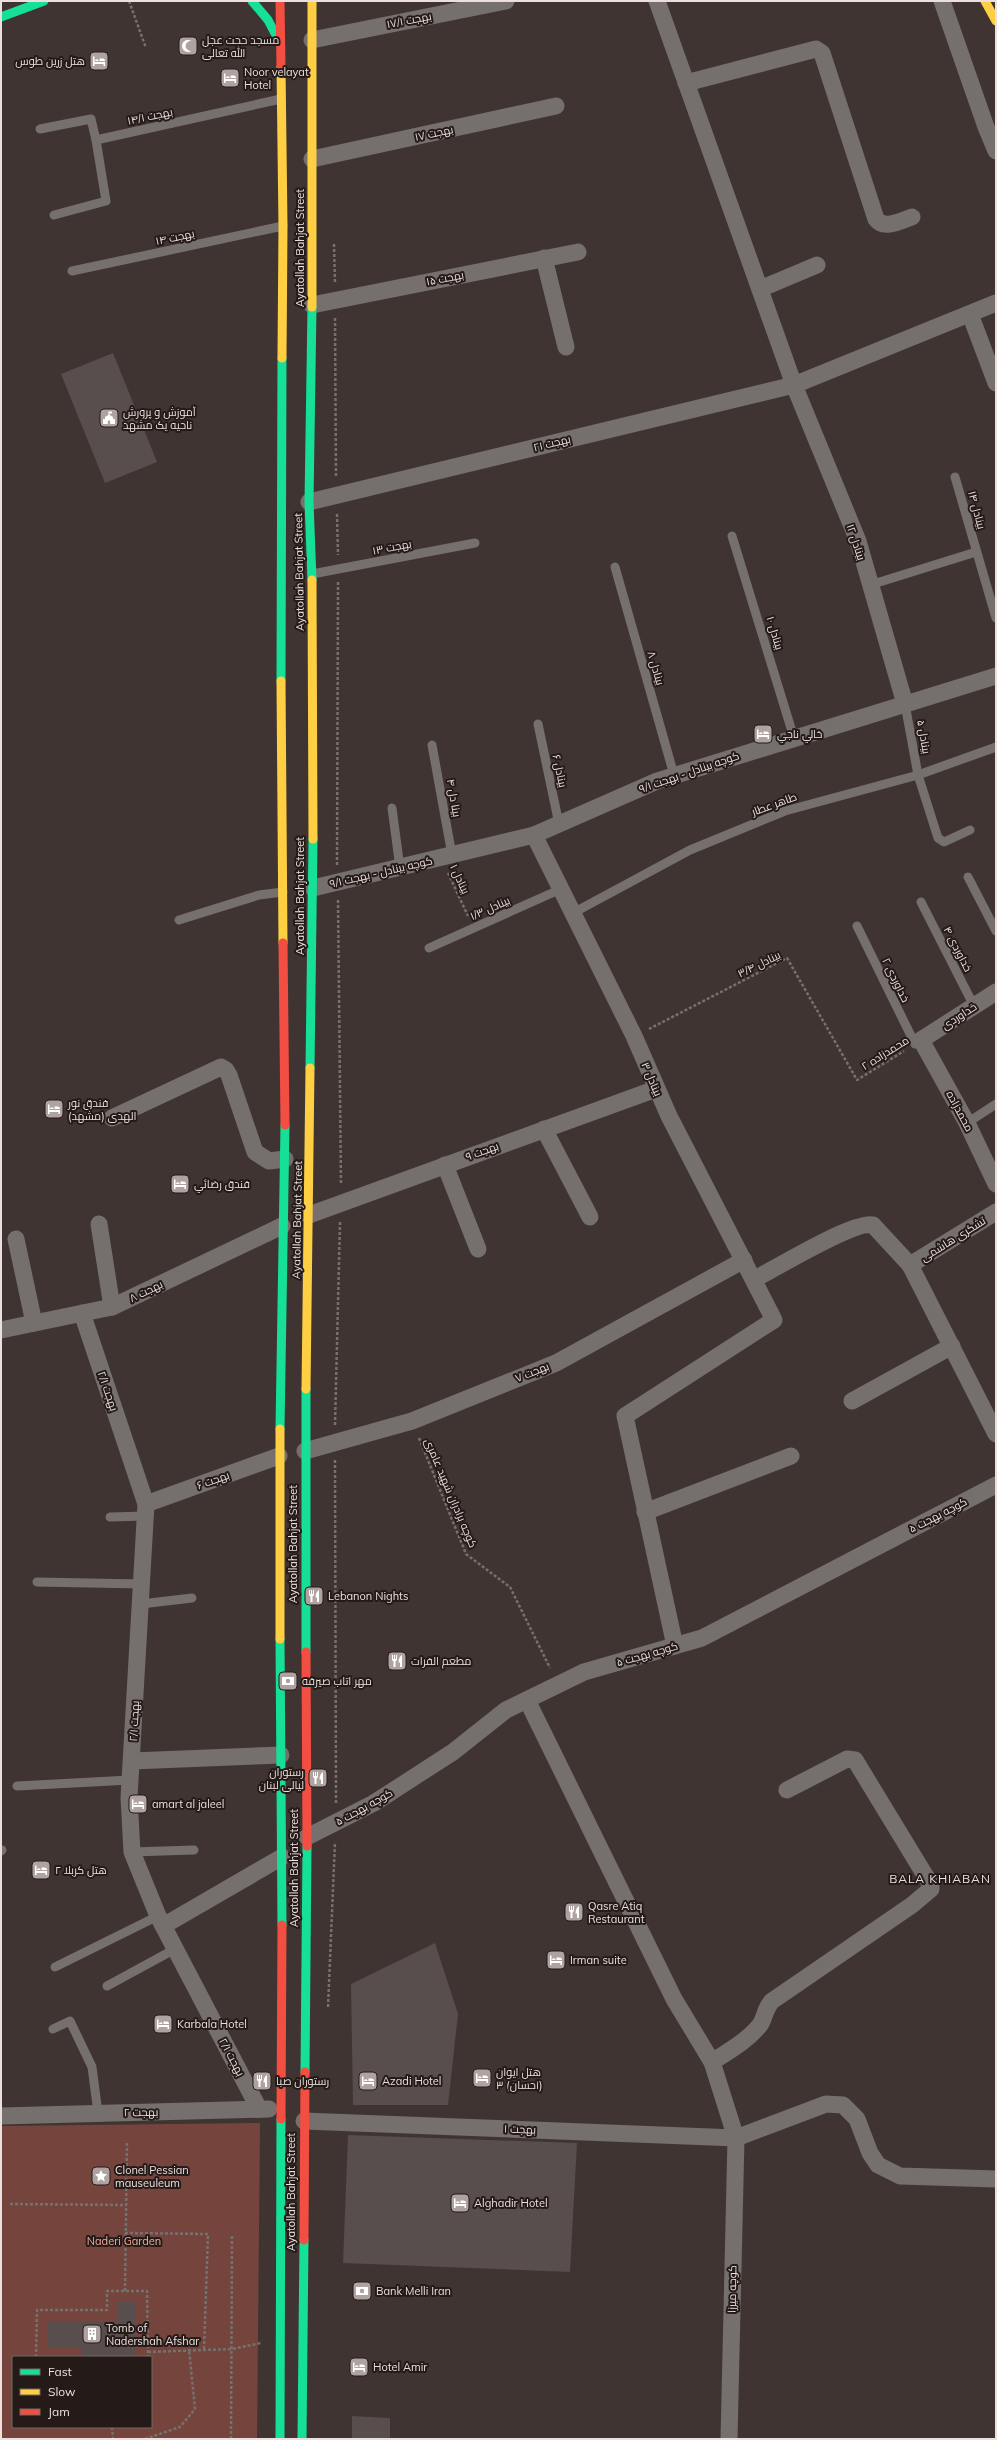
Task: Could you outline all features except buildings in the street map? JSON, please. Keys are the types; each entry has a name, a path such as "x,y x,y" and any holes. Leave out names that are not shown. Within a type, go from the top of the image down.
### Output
{"main road":[{"path":"1,17 44,1"},
{"path":"252,1 268,20 280,41"},
{"name":"Ayatollah Bahjat Street","path":"280,1 282,226 280,500 284,1159 279,1456 282,1857 280,2439"},
{"name":"Ayatollah Bahjat Street","path":"302,2439 307,1836 305,1451 313,888 312,574 309,502 312,305 312,1"},
{"path":"985,1 996,21"},
{"path":"312,21 320,11"}],"street":[{"name":"بهجت ۱۷/۱","path":"312,40 506,1"},
{"name":"بینادل ۱۲","path":"657,1 794,384 858,541 905,704"},
{"path":"942,1 986,127 996,151"},
{"path":"686,82 816,49 822,53 876,219 879,224 884,225 912,217"},
{"name":"بهجت ۱۷","path":"312,159 556,106"},
{"name":"بهجت ۱۵","path":"312,305 578,252"},
{"path":"544,258 566,347"},
{"path":"760,289 817,265"},
{"name":"بهجت ۲۱","path":"309,502 794,384 996,303"},
{"path":"970,314 996,383"},
{"name":"کوچه بینادل - بهجت ۹/۱","path":"313,888 534,835 657,781 996,676"},
{"name":"بینادل ۳","path":"534,835 634,1036 656,1089 755,1279 774,1320 625,1416 645,1512"},
{"name":"خداوردی","path":"918,1042 996,992"},
{"name":"محمدزاده","path":"918,1042 967,1123 996,1184"},
{"path":"112,1118 221,1067 226,1070 229,1075 255,1152 269,1161 284,1159"},
{"name":"بهجت ۹","path":"309,1215 445,1164 656,1089"},
{"path":"544,1129 590,1217"},
{"path":"445,1164 478,1249"},
{"name":"تشکری هاشمی","path":"910,1265 996,1212"},
{"path":"99,1224 112,1307"},
{"path":"755,1279 844,1231 868,1224 880,1230 910,1265 996,1434"},
{"name":"بهجت ۸","path":"1,1330 112,1307 282,1226"},
{"path":"16,1239 34,1323"},
{"name":"بهجت ۷","path":"305,1451 412,1421 556,1363 744,1260"},
{"name":"بهجت ۲/۱","path":"82,1313 146,1510 130,1780 132,1852 160,1921 260,2109"},
{"path":"852,1402 952,1346"},
{"name":"بهجت ۶","path":"146,1510 279,1456"},
{"path":"675,1646 645,1512 791,1456"},
{"name":"کوچه بهجت ۵","path":"307,1836 374,1803 453,1752 506,1710 584,1672 708,1635 996,1485"},
{"name":"کوچه میرزا","path":"527,1700 674,1999 712,2062 736,2138 729,2439"},
{"path":"132,1761 281,1755"},
{"path":"712,2062 751,2036 761,2023 765,2009 772,2001 912,1905 931,1889 931,1885 855,1760 847,1758 787,1790"},
{"path":"160,1921 282,1857"},
{"path":"736,2138 826,2104 843,2105 857,2119 870,2153 878,2165 900,2176 996,2179"},
{"name":"بهجت ۲","path":"1,2116 280,2108"},
{"name":"بهجت ۱","path":"304,2121 736,2138"}],"lane":[{"name":"بهجت ۱۴/۱","path":"96,140 281,99"},
{"path":"40,129 91,119 106,201 54,215"},
{"name":"بهجت ۱۴","path":"72,271 282,226"},
{"name":"بینادل ۱۴","path":"955,477 996,618"},
{"name":"بینادل ۱۰","path":"732,536 794,738"},
{"name":"بهجت ۱۳","path":"312,574 475,543"},
{"path":"870,585 976,552"},
{"name":"بینادل ۸","path":"615,566 674,776"},
{"name":"بینادل ۵","path":"905,704 918,775 940,841 944,842 970,830"},
{"name":"بینادل ۶","path":"538,724 559,824"},
{"name":"بینا دل ۴","path":"432,745 447,857"},
{"name":"طاهر عطار","path":"573,913 690,850 785,811 918,775 996,747"},
{"path":"392,808 400,868"},
{"path":"968,877 996,931"},
{"name":"بینادل ۱/۳","path":"429,948 561,889"},
{"path":"179,920 259,895 283,892"},
{"name":"خداوردی ۴","path":"921,902 974,1006"},
{"name":"خداوردی ۲","path":"857,926 918,1042"},
{"path":"967,1123 996,1104"},
{"path":"110,1517 146,1510"},
{"path":"37,1582 142,1584"},
{"path":"141,1604 192,1598"},
{"path":"17,1786 130,1780"},
{"path":"132,1852 194,1850"},
{"path":"55,1967 160,1921"},
{"path":"107,1986 175,1949"},
{"path":"53,2029 70,2021 92,2067 98,2113"}],"path":[{"path":"129,1 146,48"},
{"path":"328,2012 336,1823 335,1442 341,1203 337,882 338,569 334,239"},
{"name":"بینادل ۱","path":"447,857 473,928"},
{"name":"بینادل ۳/۴","path":"634,1036 787,958 857,1080"},
{"name":"محمدزاده ۲","path":"857,1080 918,1042"},
{"name":"کوچه برادران شهید عامری","path":"412,1421 466,1554 510,1587 558,1684"},
{"path":"125,2291 127,2141"},
{"path":"10,2204 126,2205"},
{"path":"125,2233 208,2234 204,2349"},
{"path":"231,2439 232,2236"},
{"path":"36,2356 37,2310 107,2310 107,2291 147,2291 148,2356"},
{"path":"148,2352 189,2349 232,2349 258,2343 281,2344"},
{"path":"145,2439 180,2427 194,2409 189,2349"},
{"path":"112,2428 114,2439"}],"green space":[{"name":"Naderi Garden","path":"260,2123 257,2439 1,2439 1,2126"}],"traffic: fast":[{"path":"1,17 44,1"},
{"path":"252,1 268,20 279,41"},
{"path":"312,307 309,502 312,580"},
{"path":"281,681 282,358"},
{"path":"310,1068 313,839"},
{"path":"280,1429 285,1125"},
{"path":"306,1389 306,1652"},
{"path":"280,1639 282,1925"},
{"path":"305,2072 307,1846"},
{"path":"280,2439 281,2119"},
{"path":"302,2439 304,2240"}],"traffic: slow":[{"path":"312,1 312,307"},
{"path":"985,1 996,21"},
{"path":"281,67 283,226 282,358"},
{"path":"312,580 313,839"},
{"path":"281,681 283,943"},
{"path":"306,1389 310,1068"},
{"path":"280,1429 280,1639"}],"traffic: jam":[{"path":"280,1 281,67"},
{"path":"283,943 285,1125"},
{"path":"306,1652 307,1846"},
{"path":"281,2119 282,1925"},
{"path":"304,2240 305,2072"}],"place":[{"name":"مسجد حجت عجل الله تعالی","path":"188,46"},
{"name":"هتل زرین طوس","path":"99,61"},
{"name":"Noor velayat Hotel","path":"230,78"},
{"name":"آموزش و پرورش ناحیه یک مشهد","path":"109,418"},
{"name":"خالي ناجي","path":"763,734"},
{"name":"فندق نور الهدى (مشهد)","path":"54,1109"},
{"name":"فندق رضائي","path":"180,1184"},
{"name":"Lebanon Nights","path":"314,1596"},
{"name":"مطعم الفرات","path":"397,1661"},
{"name":"مهر اتاب صيرفه","path":"288,1681"},
{"name":"رستوران لیالی لبنان","path":"318,1778"},
{"name":"amart al jaleel","path":"138,1804"},
{"name":"هتل کربلا ۲","path":"41,1870"},
{"name":"Qasre Atiq Restaurant","path":"574,1912"},
{"name":"Irman suite","path":"556,1960"},
{"name":"Karbala Hotel","path":"163,2024"},
{"name":"هتل ایوان ۳ (احسان)","path":"482,2078"},
{"name":"رستوران صبا","path":"262,2081"},
{"name":"Azadi Hotel","path":"368,2081"},
{"name":"Clonel Pessian mauseuleum","path":"101,2176"},
{"name":"Alghadir Hotel","path":"460,2203"},
{"name":"Bank Melli Iran","path":"362,2291"},
{"name":"Tomb of Nadershah Afshar","path":"92,2334"},
{"name":"Hotel Amir","path":"359,2367"}],"district":[{"name":"BALA KHIABAN","path":"940,1879"}]}
